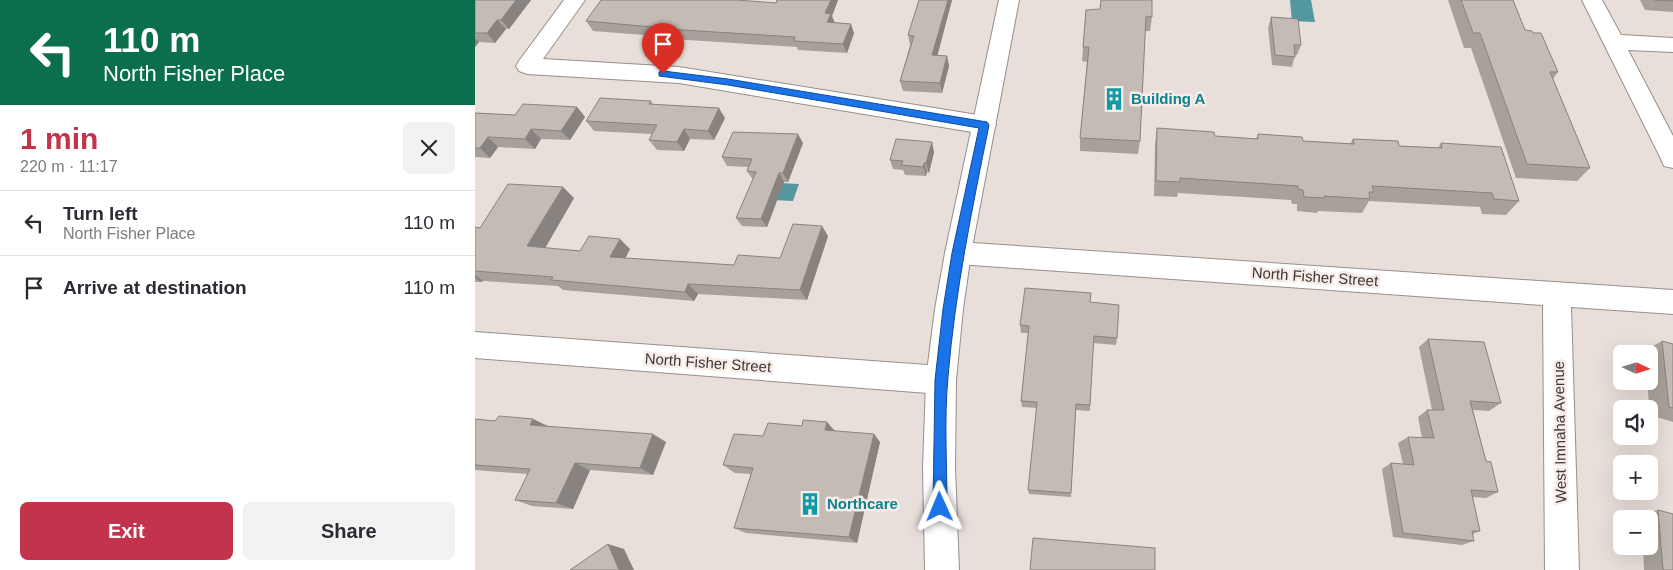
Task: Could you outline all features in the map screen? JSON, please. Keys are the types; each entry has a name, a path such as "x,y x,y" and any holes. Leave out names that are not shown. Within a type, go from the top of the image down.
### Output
{"street":[{"path":"575,0 527,66 630,71 699,78 984,125"},
{"path":"942,570 939,468 941,380 958,253 1009,0"},
{"path":"1592,0 1673,159"},
{"path":"1613,42 1673,45"},
{"name":"North Fisher Street","path":"958,253 1673,302"},
{"name":"West Imnaha Avenue","path":"1557,294 1562,570"},
{"name":"North Fisher Street","path":"475,345 941,380"}],"water":[{"path":"1290,0 1311,0 1315,22 1292,21"},
{"path":"760,182 799,184 793,201 753,199"}],"building":[{"path":"475,0 516,0 501,20 497,20 487,33 475,33"},
{"path":"601,0 737,0 776,3 777,0 831,0 825,13 831,14 827,22 851,24 843,44 794,41 795,37 651,28 586,21"},
{"path":"919,0 948,0 932,55 947,56 940,83 900,81 914,36 908,35"},
{"path":"1101,0 1152,0 1152,17 1146,16 1140,141 1080,138 1089,47 1083,47 1086,10 1100,9"},
{"path":"1461,0 1513,0 1525,30 1541,33 1558,72 1550,72 1590,168 1527,164 1480,33 1473,33"},
{"path":"1271,17 1298,19 1301,45 1294,45 1295,57 1275,55"},
{"path":"600,98 651,101 649,104 719,108 708,131 684,129 677,142 649,140 657,125 586,121"},
{"path":"523,104 577,107 561,131 531,129 525,139 488,137 480,148 475,148 475,113 515,115"},
{"path":"1157,128 1214,132 1215,136 1258,139 1258,134 1302,137 1303,141 1354,144 1353,139 1398,141 1399,146 1442,148 1441,143 1501,147 1519,201 1494,199 1492,193 1372,186 1374,192 1369,192 1370,199 1324,196 1325,198 1304,197 1303,190 1298,189 1298,186 1180,178 1180,182 1156,181"},
{"path":"733,132 798,134 783,173 779,173 761,219 736,218 756,172 747,171 752,159 722,157"},
{"path":"896,139 932,142 923,167 901,165 903,161 890,160"},
{"path":"508,184 563,187 527,246 580,251 589,236 620,239 610,257 734,265 738,255 780,258 793,224 822,226 800,290 688,284 685,292 551,280 553,277 475,271 475,227 480,228"},
{"path":"1025,288 1091,293 1090,302 1119,305 1117,338 1094,336 1090,405 1076,404 1071,493 1028,490 1037,402 1021,401 1029,326 1020,325"},
{"path":"1428,339 1484,342 1501,403 1470,401 1486,461 1491,462 1498,492 1471,490 1480,531 1472,531 1474,541 1403,533 1391,463 1414,465 1408,437 1434,438 1427,410 1444,410"},
{"path":"1662,341 1673,344 1673,408 1669,407"},
{"path":"499,416 533,419 530,425 653,434 640,468 575,463 556,503 515,500 530,469 475,465 475,419 495,421"},
{"name":"Northcare","path":"803,420 827,422 825,430 874,434 849,537 734,528 753,468 723,465 734,434 763,436 768,423 802,426"},
{"path":"1658,510 1673,514 1673,570 1663,570"},
{"path":"1033,538 1155,548 1155,570 1030,570"},
{"path":"608,544 619,570 570,570"}],"place":[{"name":"Building A","path":"1114,99"},
{"name":"Northcare","path":"810,504"}],"route":[{"path":"663,74 728,82 984,125 958,253 949,309 941,380 940,507"}]}
